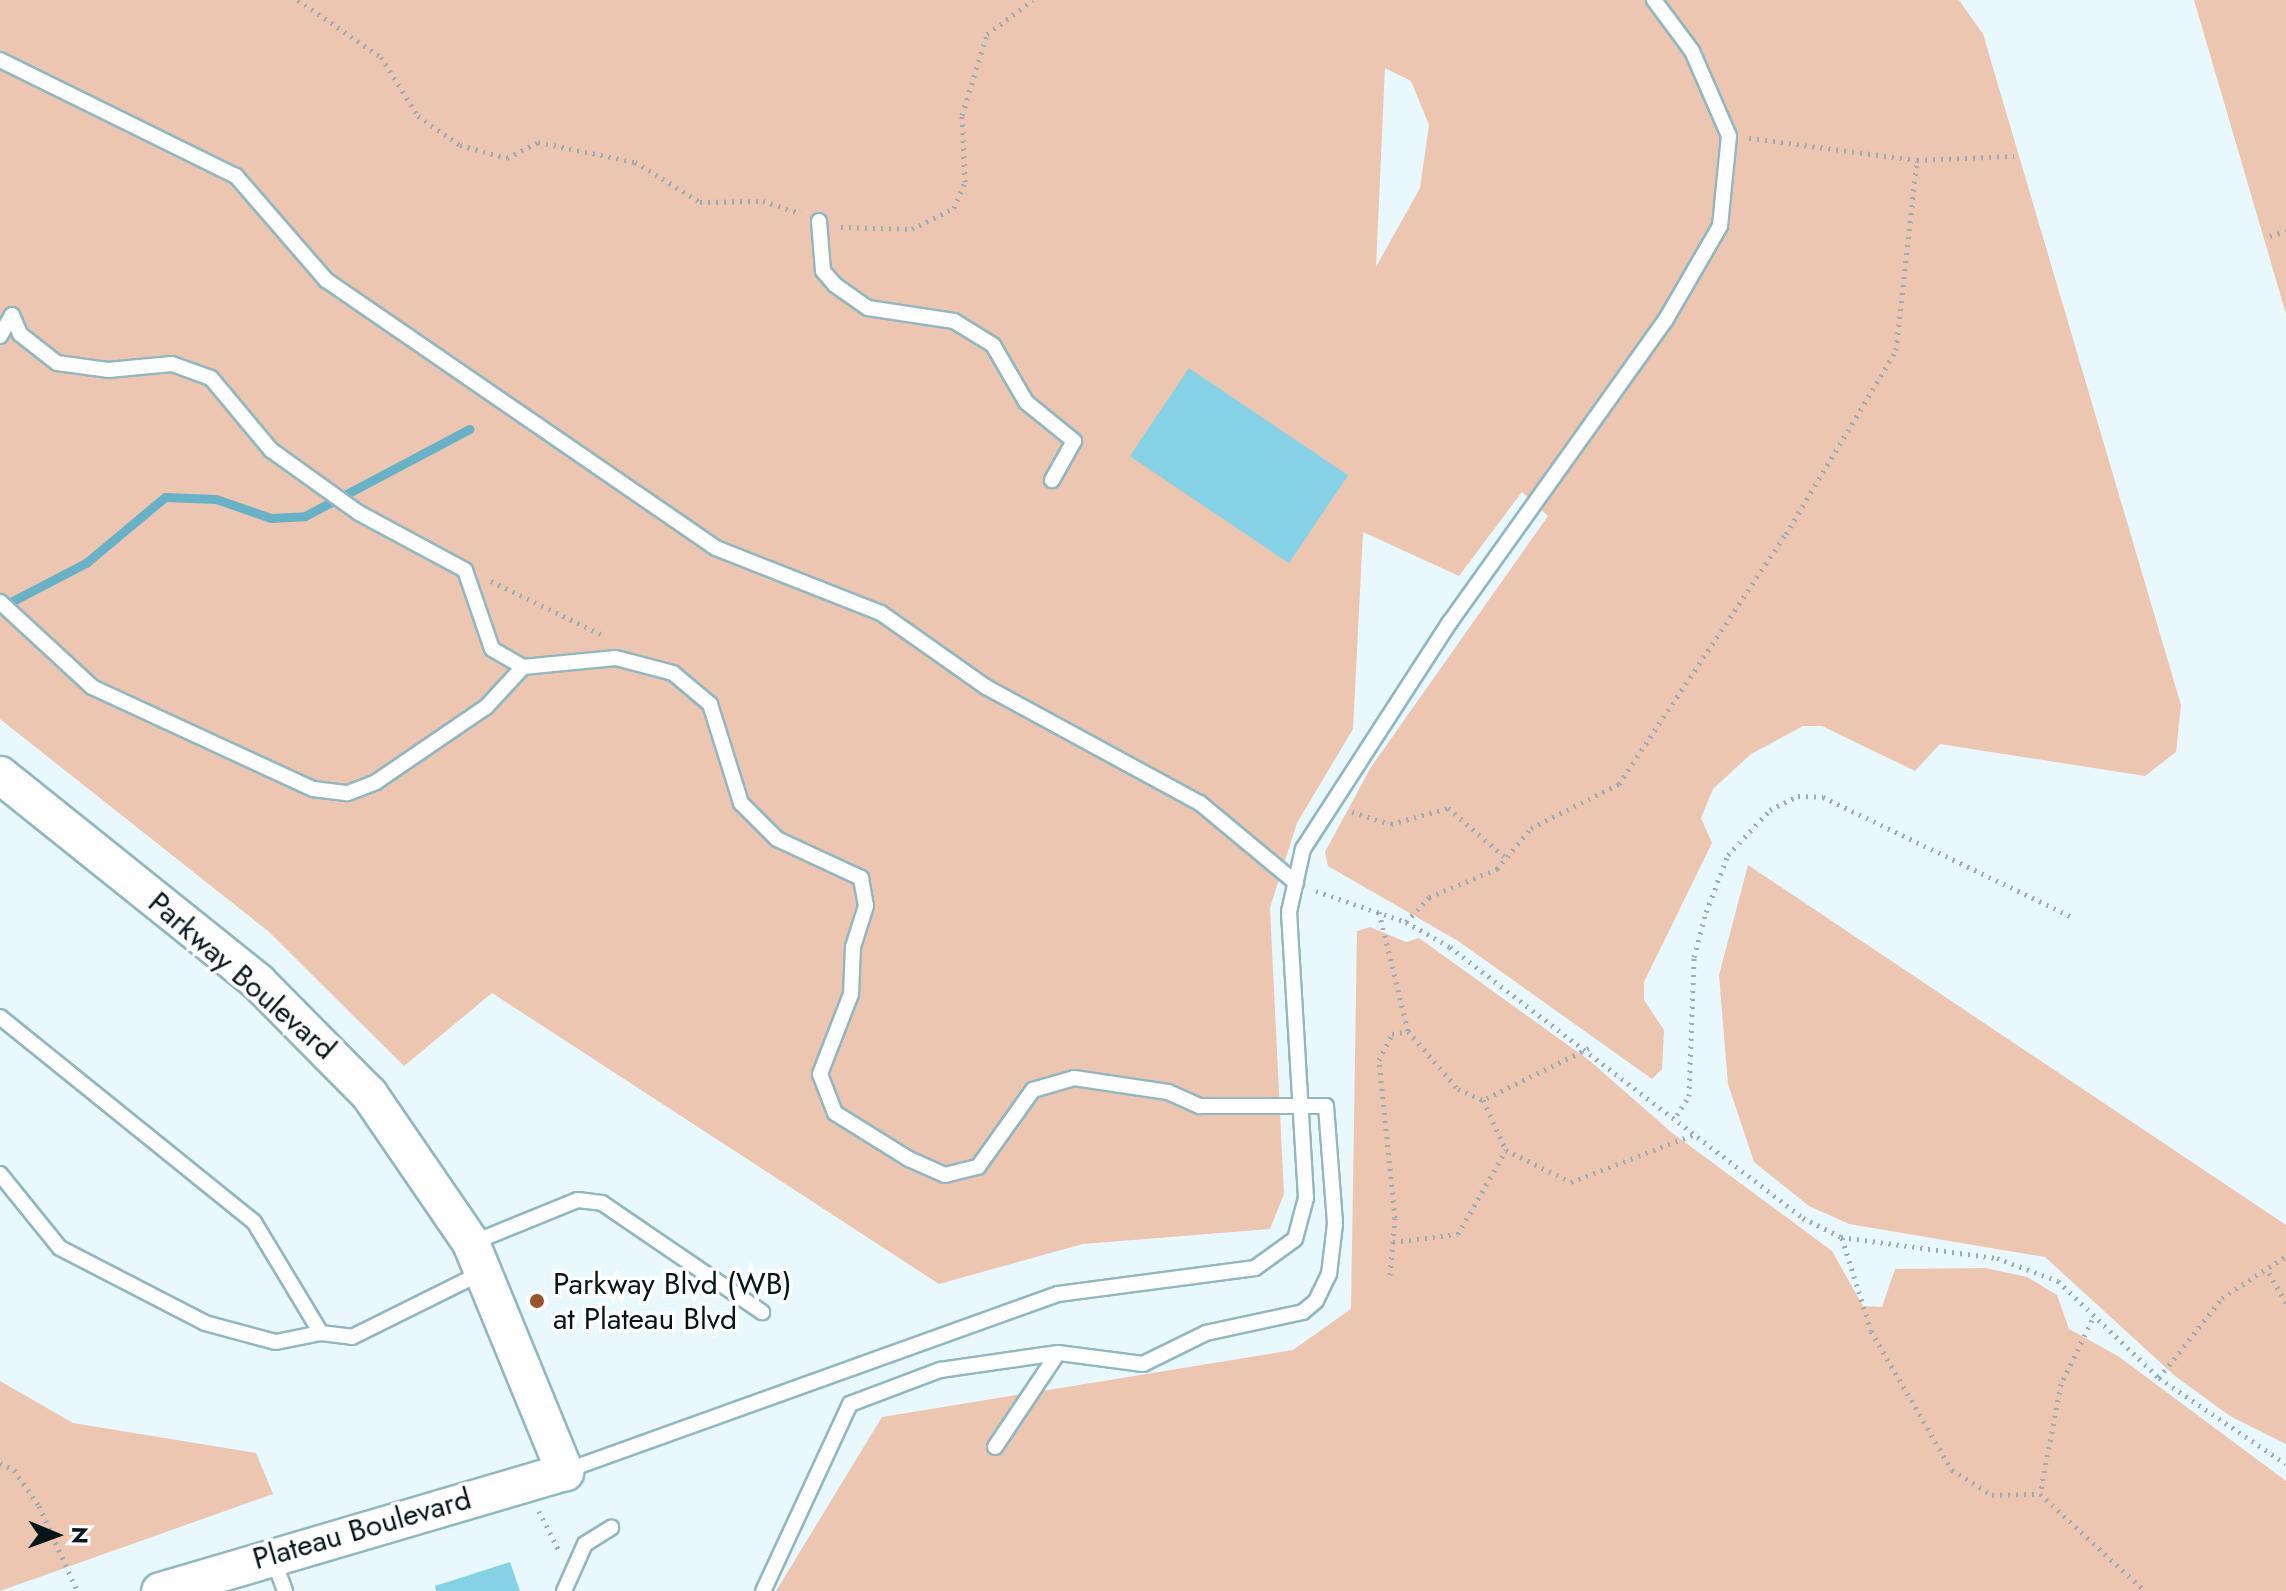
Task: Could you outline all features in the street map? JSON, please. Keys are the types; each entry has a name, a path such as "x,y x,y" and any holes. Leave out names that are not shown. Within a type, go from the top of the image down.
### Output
{"street":[{"name":"Parkway Boulevard","path":"0,775 317,1037 398,1131 478,1257 565,1472"},
{"name":"Plateau Boulevard","path":"160,1591 271,1554 565,1472"}],"lane":[{"path":"565,1472 1058,1294 1255,1268 1280,1256 1295,1239 1306,1198 1296,1104 1289,912 1303,849 1329,805 1707,257 1728,197 1729,136 1692,51 1654,0"},
{"path":"0,60 236,176 326,280 716,548 881,613 986,687 1200,803 1296,883"},
{"path":"819,221 823,271 835,285 868,308 954,321 993,345 1026,402 1074,441 1052,480"},
{"path":"0,336 12,315 20,334 57,363 108,370 172,364 211,378 271,450 359,513 465,570 492,649 523,667 616,658 673,673 710,704 741,803 777,839 861,878 866,906 853,947 851,994 820,1074 835,1113 945,1175 978,1167 1033,1090 1074,1078 1168,1092 1200,1106 1321,1103 1328,1112 1335,1224 1329,1274 1316,1301 1303,1312 1206,1333 1143,1364 1058,1353 940,1370 850,1404 763,1591"},
{"path":"0,602 92,687 313,789 348,793 376,782 486,707 523,667"},
{"path":"0,1017 254,1222 321,1333"},
{"path":"0,1174 60,1248 205,1323 276,1342 321,1333 352,1337 478,1257 578,1200 602,1203 762,1312"},
{"path":"995,1447 1058,1353"},
{"path":"564,1591 585,1544 611,1528"},
{"path":"271,1554 285,1591"}],"path":[{"path":"298,0 381,57 418,116 460,145 507,158 538,142 635,162 700,202 763,201 819,221 888,231 931,224 954,208 965,182 962,115 987,34 1033,0"},
{"path":"1729,136 1917,160 2014,156"},
{"path":"1406,922 1429,897 1481,878 1531,828 1619,784 1896,350 1917,160"},
{"path":"2270,236 2286,231"},
{"path":"465,570 588,625 650,667"},
{"path":"1677,1115 1689,1096 1694,957 1706,912 1728,855 1770,810 1798,796 1823,797 2072,917"},
{"path":"1329,805 1391,824 1448,808 1505,857"},
{"path":"1296,883 1406,922 1589,1048 1677,1115 1773,1196 1841,1237 2032,1266 2058,1281 2092,1320 2159,1378 2286,1464"},
{"path":"1378,911 1408,1031 1458,1089 1483,1100 1506,1150 1571,1182 1698,1133"},
{"path":"1390,1275 1393,1242 1379,1060 1392,1034 1408,1031"},
{"path":"1483,1100 1589,1048"},
{"path":"1393,1242 1458,1234 1506,1150"},
{"path":"1841,1237 1871,1331 1952,1470 1992,1495 2040,1494 2145,1591"},
{"path":"2159,1378 2222,1298 2269,1273 2286,1256"},
{"path":"2269,1273 2286,1303"},
{"path":"2040,1494 2061,1384 2092,1320"},
{"path":"0,1463 14,1470 39,1506 76,1588"},
{"path":"543,1523 548,1539"}],"shaded area":[{"path":"0,0 1959,0 1983,34 2181,705 2176,752 2145,776 1940,744 1915,771 1822,726 1803,726 1751,754 1713,789 1701,818 1712,843 1644,982 1644,1000 1664,1030 1662,1069 1652,1079 1458,941 1328,866 1325,852 1371,767 1548,516 1522,492 1459,576 1363,532 1353,729 1297,823 1270,908 1284,1194 1270,1229 1083,1244 939,1284 492,993 404,1066 268,931 0,719","holes":["1385,68 1411,81 1429,125 1420,188 1376,267"]},
{"path":"2194,0 2286,0 2286,314"},
{"path":"1748,865 2286,1225 2286,1444 2230,1416 2175,1376 2045,1257 1849,1224 1809,1206 1754,1162 1728,1084 1719,975"},
{"path":"1370,927 1406,942 1419,938 1590,1061 1671,1132 1832,1251 1863,1306 1882,1307 1895,1269 1985,1268 2027,1277 2057,1295 2069,1329 2118,1356 2286,1481 2286,1591 776,1591 882,1417 1293,1350 1351,1309 1357,931"},
{"path":"0,1381 73,1423 256,1453 273,1494 0,1591"}],"building":[{"path":"1189,368 1348,475 1289,563 1130,456"},
{"path":"510,1562 520,1591 436,1591 435,1586"}],"waterway":[{"path":"1,607 86,563 165,497 216,499 271,518 305,516 469,429"}],"place":[{"name":"Parkway Blvd (WB) at Plateau Blvd","path":"537,1301"}]}
